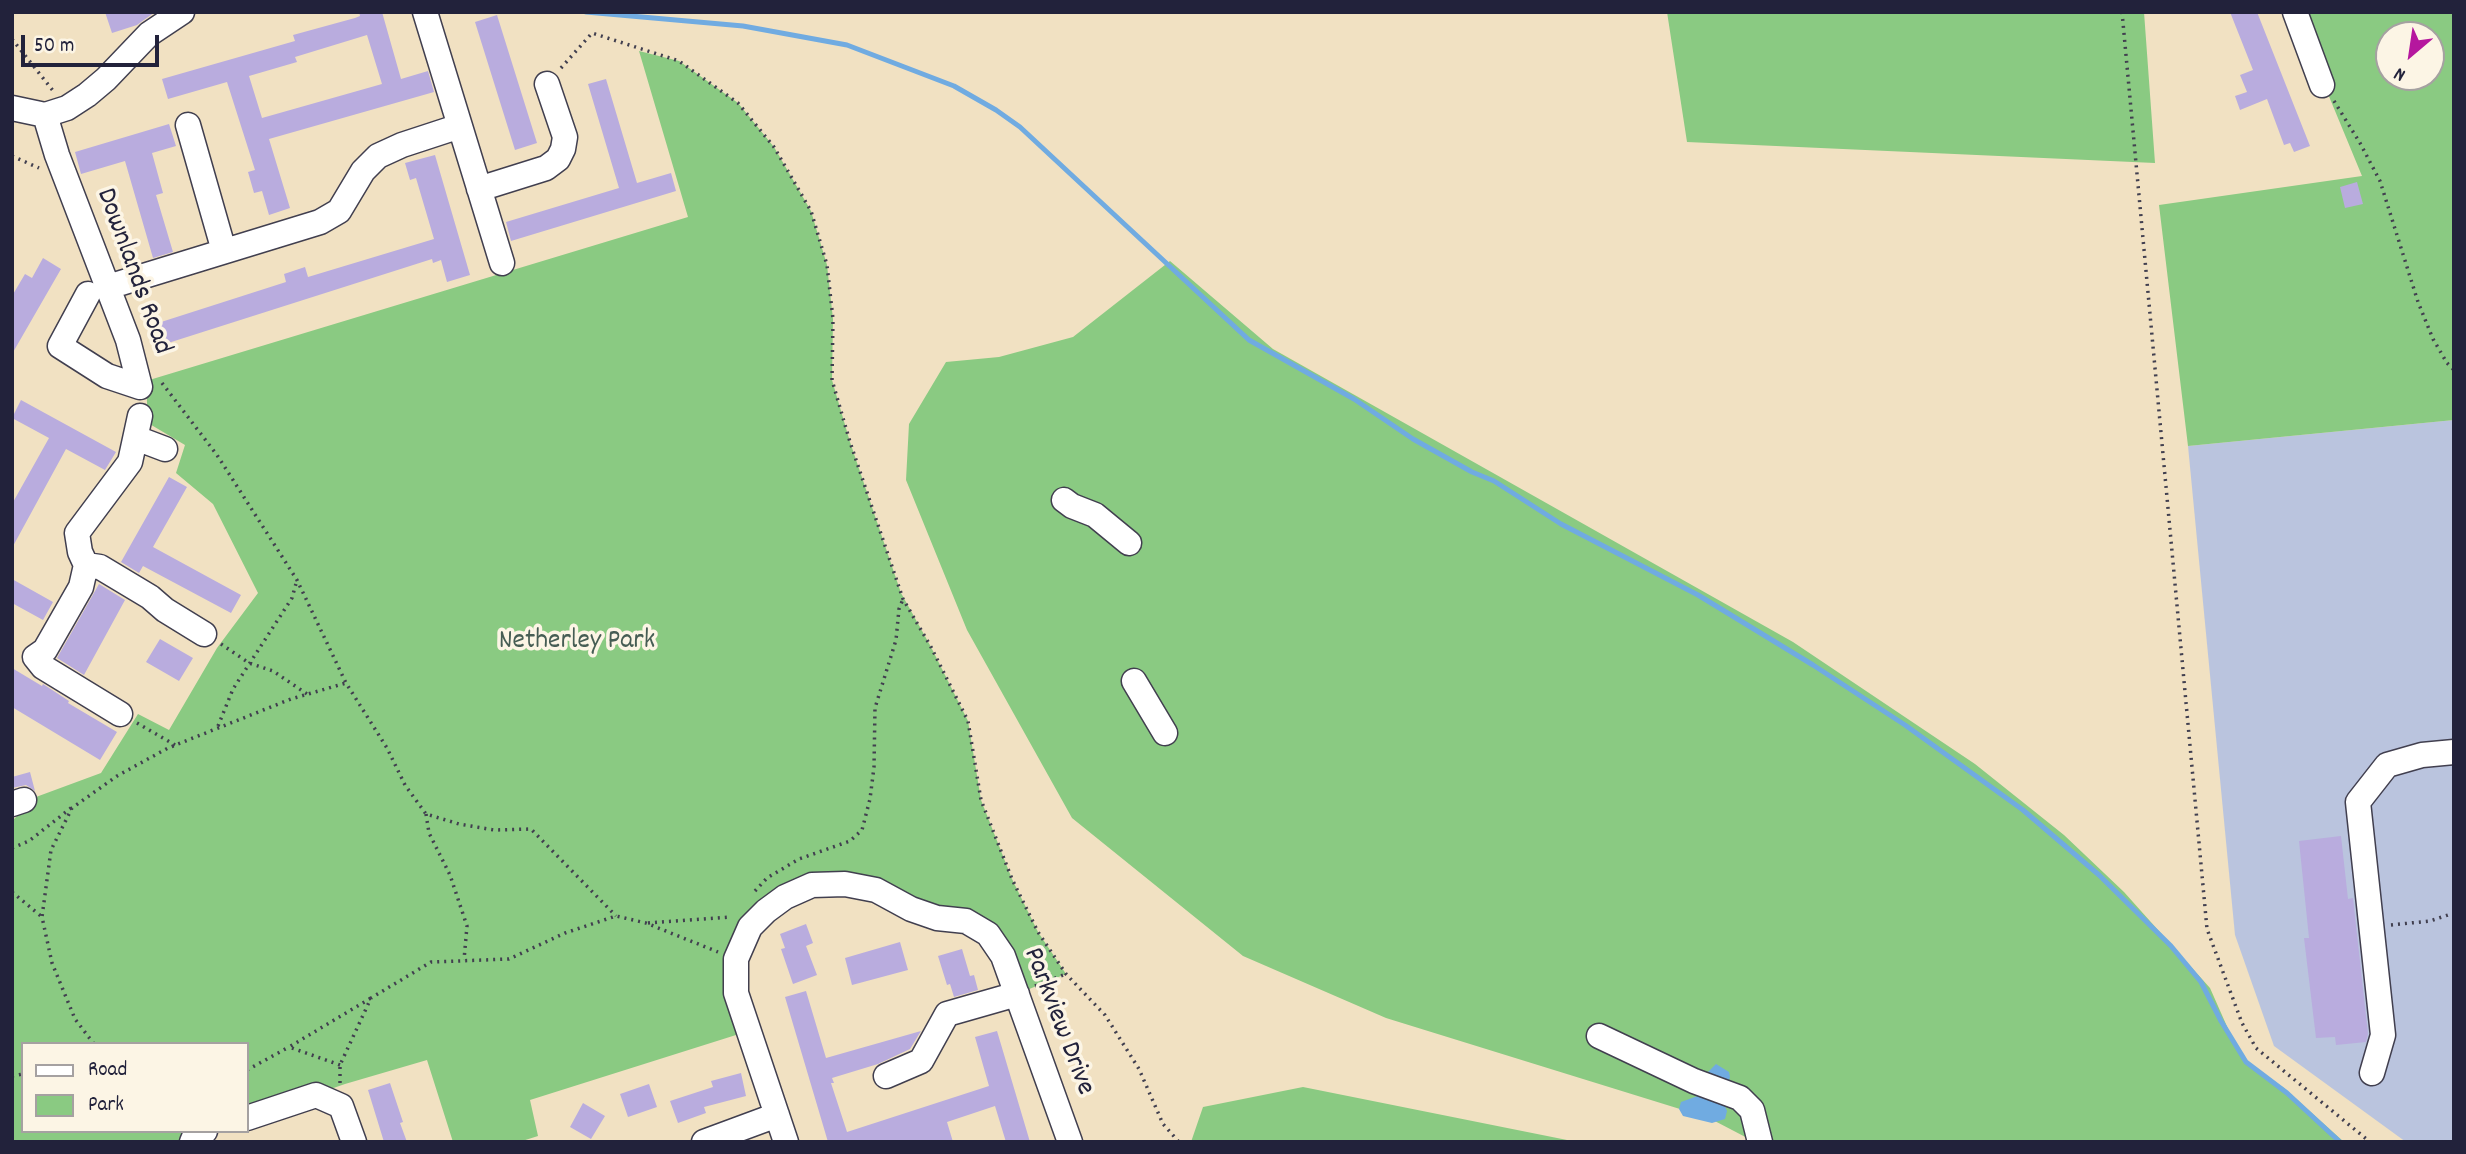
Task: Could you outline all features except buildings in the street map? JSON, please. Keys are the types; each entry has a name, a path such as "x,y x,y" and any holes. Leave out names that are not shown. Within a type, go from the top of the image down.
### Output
{"street":[{"path":"425,12 502,263"},
{"path":"2295,12 2322,85"},
{"path":"12,108 56,111 87,95 149,34 179,13"},
{"path":"479,188 565,164 565,137 547,84"},
{"name":"Downlands Road","path":"56,111 58,155 98,291 224,251"},
{"path":"188,125 209,159 224,251 320,222 339,211 363,171 378,156 460,126"},
{"path":"24,654 45,650 75,597 86,565 80,552 77,533 130,462 138,427 165,449"},
{"path":"1064,500 1095,515 1129,543"},
{"path":"86,565 100,568 120,579 204,634"},
{"path":"24,654 120,714"},
{"path":"1134,681 1165,733"},
{"path":"2372,1073 2383,1034 2358,802 2387,765 2422,755 2454,752"},
{"name":"Parkview Drive","path":"744,918 765,911 785,897 812,885 845,884 876,890 911,909 937,918 966,922 988,934 1003,956 1070,1142"},
{"path":"744,918 736,959 736,993 786,1142"},
{"path":"886,1076 921,1061 947,1014 1017,994"},
{"path":"1599,1036 1694,1081 1740,1098 1752,1110 1760,1142"},
{"path":"248,1118 316,1095 341,1105 354,1142"},
{"path":"704,1142 777,1115"}],"path":[{"path":"2122,12 2207,929 2242,1023 2256,1048 2370,1142"},
{"path":"547,84 592,33 680,61 738,103 774,147 811,211 827,265 833,319 832,380 850,442 903,598 968,721 981,800 1012,879 1038,932 1066,974 1105,1015 1139,1069 1163,1124 1179,1142"},
{"path":"12,39 56,111"},
{"path":"2322,85 2360,142 2379,181 2398,245 2433,340 2454,370"},
{"path":"160,380 217,455 297,580 346,683 387,748 405,785 426,814 429,834 450,875 467,926 464,960"},
{"path":"217,728 233,689 285,610 297,580"},
{"path":"753,894 767,878 799,859 850,841 862,830 874,767 875,708 896,640 899,609 903,598"},
{"path":"204,634 249,663 273,671 307,694"},
{"path":"12,848 29,841 117,776 175,745 307,694 346,683"},
{"path":"120,714 175,745"},
{"path":"72,808 51,850 42,917 56,974 75,1019 92,1042"},
{"path":"426,814 458,824 494,830 531,829 616,916"},
{"path":"12,892 42,917"},
{"path":"2372,928 2430,921 2454,913"},
{"path":"248,1069 431,962 509,959 565,933 616,916 646,923 736,959"},
{"path":"646,923 744,918"},
{"path":"1017,994 1066,974"},
{"path":"341,1105 340,1065 371,998"},
{"path":"289,1047 340,1065"}],"shaded area":[{"path":"2454,420 2454,1142 2406,1142 2274,1046 2235,935 2188,446"}],"green space":[{"path":"1667,12 2144,12 2155,163 1687,142"},
{"path":"2294,12 2454,12 2454,420 2188,446 2159,205 2362,176"},
{"name":"Netherley Park","path":"639,51 679,61 738,103 774,147 811,211 827,265 833,319 832,380 850,442 901,593 968,721 981,800 1012,879 1038,932 1066,974 1017,994 988,934 845,884 766,911 736,993 736,1035 530,1100 538,1136 519,1142 453,1142 427,1060 345,1084 248,1118 248,1042 21,1042 21,1133 203,1133 192,1142 12,1142 12,821 36,797 101,773 138,714 169,730 217,648 258,593 213,504 176,473 185,445 148,423 146,381 688,217"},
{"path":"1170,261 1273,349 1793,642 1975,764 2064,835 2124,892 2210,988 2245,1062 2284,1088 2344,1142 1755,1142 1709,1118 1386,1018 1243,956 1072,818 967,630 906,480 909,424 946,362 999,357 1073,337"},
{"path":"1303,1087 1577,1142 1191,1142 1203,1107"}],"water":[{"path":"1716,1064 1729,1072 1730,1077 1723,1102 1727,1111 1725,1119 1712,1123 1683,1116 1679,1109 1681,1102 1703,1094 1708,1082 1708,1072"}],"waterway":[{"path":"586,12 743,26 847,45 954,86 996,110 1020,127 1249,340 1354,399 1413,439 1472,472 1494,481 1561,524 1698,595 1905,725 2023,810 2099,875 2171,946 2201,982 2246,1062 2287,1093 2340,1142"}]}
